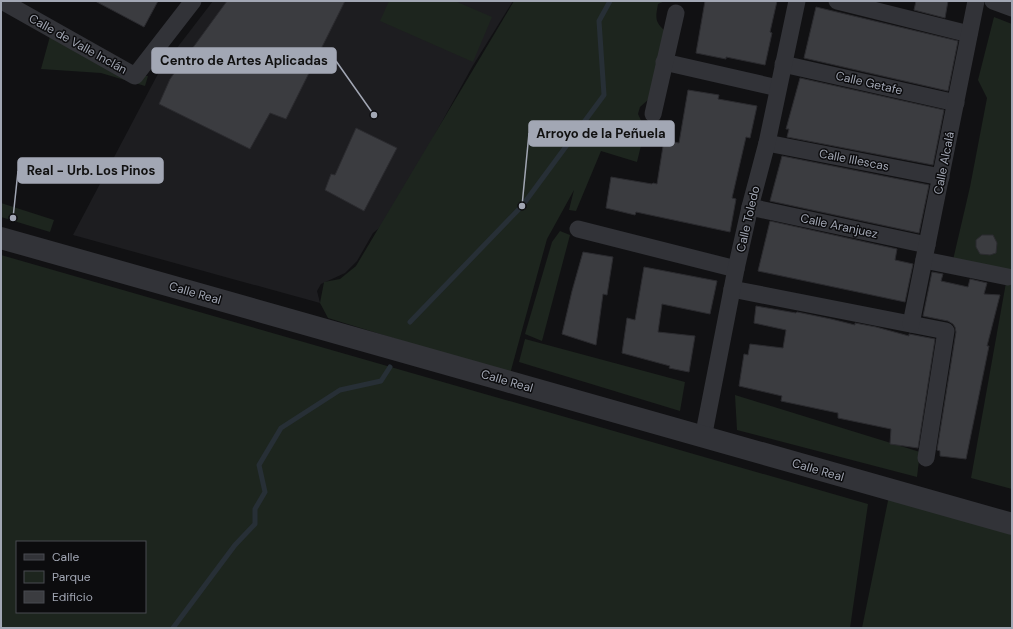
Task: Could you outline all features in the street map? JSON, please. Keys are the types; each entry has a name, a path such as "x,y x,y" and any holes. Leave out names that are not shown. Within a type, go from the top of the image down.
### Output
{"street":[{"name":"Calle de Valle Inclán","path":"2,1 135,76 193,1"},
{"name":"Calle Toledo","path":"703,438 736,269 750,207 767,143 797,1"},
{"path":"837,1 969,34"},
{"name":"Calle Alcalá","path":"912,324 976,1"},
{"path":"993,1 1012,8"},
{"path":"654,114 664,62 676,13"},
{"path":"664,62 778,88"},
{"name":"Calle Getafe","path":"783,64 956,103"},
{"name":"Calle Illescas","path":"767,143 941,177"},
{"name":"Calle Aranjuez","path":"750,207 926,252 1008,277"},
{"path":"578,230 736,269"},
{"name":"Calle Real","path":"1,238 350,335 703,438 1012,524"},
{"path":"732,289 946,331 926,458"}],"shaded area":[{"path":"213,1 513,1 472,67 387,222 373,233 357,261 345,273 321,284 317,291 320,303 73,235 160,70"}],"green space":[{"path":"389,1 455,1 492,17 473,62 380,21"},
{"path":"514,1 665,1 658,4 657,8 657,21 664,30 649,99 640,107 638,114 645,129 637,162 601,151 576,211 569,210 574,190 547,239 510,374 328,318 320,303 324,282 340,279 356,266"},
{"path":"994,17 1012,24 1012,489 971,478 1007,277 953,260 970,187 987,98 978,80"},
{"path":"52,29 135,76 148,76 145,86 101,73 41,69"},
{"path":"1,203 54,220 50,232 1,217"},
{"path":"560,231 570,235 542,341 525,334 552,242"},
{"path":"1,255 868,504 850,628 1,628"},
{"path":"525,339 685,382 680,411 519,362"},
{"path":"735,395 920,452 917,477 737,430"},
{"path":"890,491 1012,530 1012,628 862,628"}],"building":[{"path":"95,1 158,1 144,27"},
{"path":"227,1 345,1 286,119 270,113 250,149 159,104 170,79"},
{"path":"705,1 777,1 765,65 696,53"},
{"path":"916,1 948,1 945,18 914,10"},
{"path":"816,7 958,41 948,91 804,58"},
{"path":"800,78 944,110 933,165 787,137 789,129 786,129"},
{"path":"688,90 719,95 718,99 757,106 750,138 746,137 732,198 736,199 730,232 636,212 635,215 606,208 611,177 657,184 664,140 679,143"},
{"path":"356,128 397,148 364,211 325,190 331,174 335,175"},
{"path":"782,156 929,185 919,233 770,201"},
{"path":"770,221 897,249 895,260 913,264 905,302 758,271"},
{"path":"982,235 993,235 997,243 996,253 990,255 980,254 976,247 976,240"},
{"path":"583,252 613,257 607,295 603,294 596,345 562,334"},
{"path":"644,267 717,281 710,314 662,304 658,332 695,336 689,372 669,368 670,366 622,353 627,318 635,320"},
{"path":"932,272 943,274 941,281 968,287 970,279 987,283 984,294 1000,295 987,346 989,346 966,459 940,456 940,451 937,450 956,332 953,324 948,321 923,316"},
{"path":"756,306 797,312 855,325 855,323 876,327 909,336 909,334 935,339 918,448 890,444 891,429 838,418 838,413 781,401 782,396 739,386 744,354 748,355 750,344 783,348 786,330 754,323"}],"waterway":[{"path":"410,322 522,206 604,95 599,21 610,1"},
{"path":"173,628 235,545 255,524 255,509 265,492 259,465 281,428 340,390 381,381 390,367"}],"place":[{"name":"Centro de Artes Aplicadas","path":"374,115"},
{"name":"Arroyo de la Peñuela","path":"522,206"},
{"name":"Real - Urb. Los Pinos","path":"13,218"}]}
